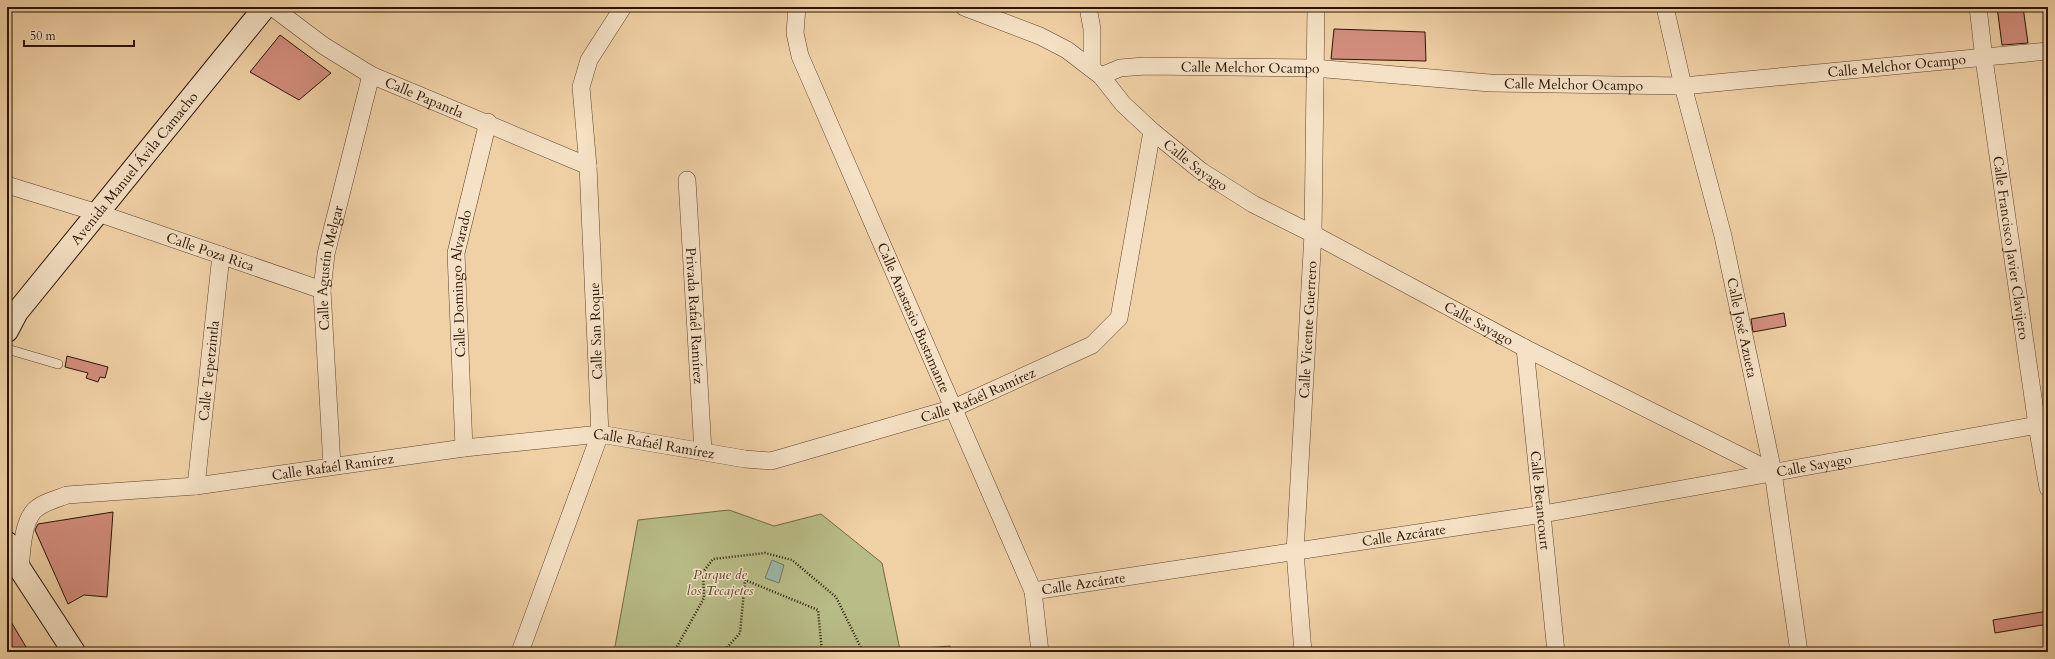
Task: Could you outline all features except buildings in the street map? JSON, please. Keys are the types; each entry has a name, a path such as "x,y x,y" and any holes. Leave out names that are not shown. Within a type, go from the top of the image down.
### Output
{"main road":[{"name":"Avenida Manuel Ávila Camacho","path":"7,331 12,311 98,213 265,7"},
{"path":"7,543 13,575 74,652"}],"street":[{"name":"Calle Papantla","path":"272,7 324,46 371,75 488,122 588,166"},
{"name":"Calle San Roque","path":"520,652 600,434 588,166 581,87 589,60 623,7"},
{"name":"Calle Anastasio Bustamante","path":"797,7 795,33 800,56 1033,591 1040,652"},
{"name":"Calle Sayago","path":"964,7 1040,36 1067,50 1096,72 1123,104 1152,131 1208,175 1253,204 1313,234 1525,348 1773,472 2042,424"},
{"path":"1088,7 1092,29 1096,72"},
{"name":"Calle Vicente Guerrero","path":"1303,652 1295,552 1313,234 1316,7"},
{"name":"Calle José Azueta","path":"1666,7 1683,86 1723,236 1773,472 1799,652"},
{"name":"Calle Francisco Javier Clavijero","path":"1978,7 1984,59 2042,424 2048,488"},
{"name":"Calle Melchor Ocampo","path":"1096,72 1144,66 1314,68 1490,83 1683,86 1984,59 2048,51"},
{"name":"Calle Agustín Melgar","path":"332,466 322,290 326,254 371,75"},
{"name":"Calle Domingo Alvarado","path":"464,448 456,253 488,122"},
{"name":"Calle Rafaél Ramírez","path":"13,575 33,511 50,501 66,496 196,486 464,448 600,434 745,459 771,461 954,408 1092,345 1119,318 1152,131"},
{"name":"Privada Rafaél Ramírez","path":"687,180 703,451"},
{"name":"Calle Poza Rica","path":"7,185 98,213 322,290"},
{"name":"Calle Tepetzintla","path":"196,486 221,255"},
{"name":"Calle Betancourt","path":"1525,348 1556,652"},
{"name":"Calle Azcárate","path":"1033,591 1543,514 1773,472"}],"lane":[{"path":"7,349 58,364"}],"path":[{"path":"674,652 704,598 703,572 713,559 765,553 792,560 836,597 863,652"},
{"path":"723,652 740,633 745,580 818,610 822,652"}],"green space":[{"name":"Parque de los Tecajetes","path":"729,510 774,526 821,514 882,563 900,650 950,646 955,652 614,652 638,520"}],"shaded area":[{"path":"772,560 784,565 779,583 765,578"}]}
